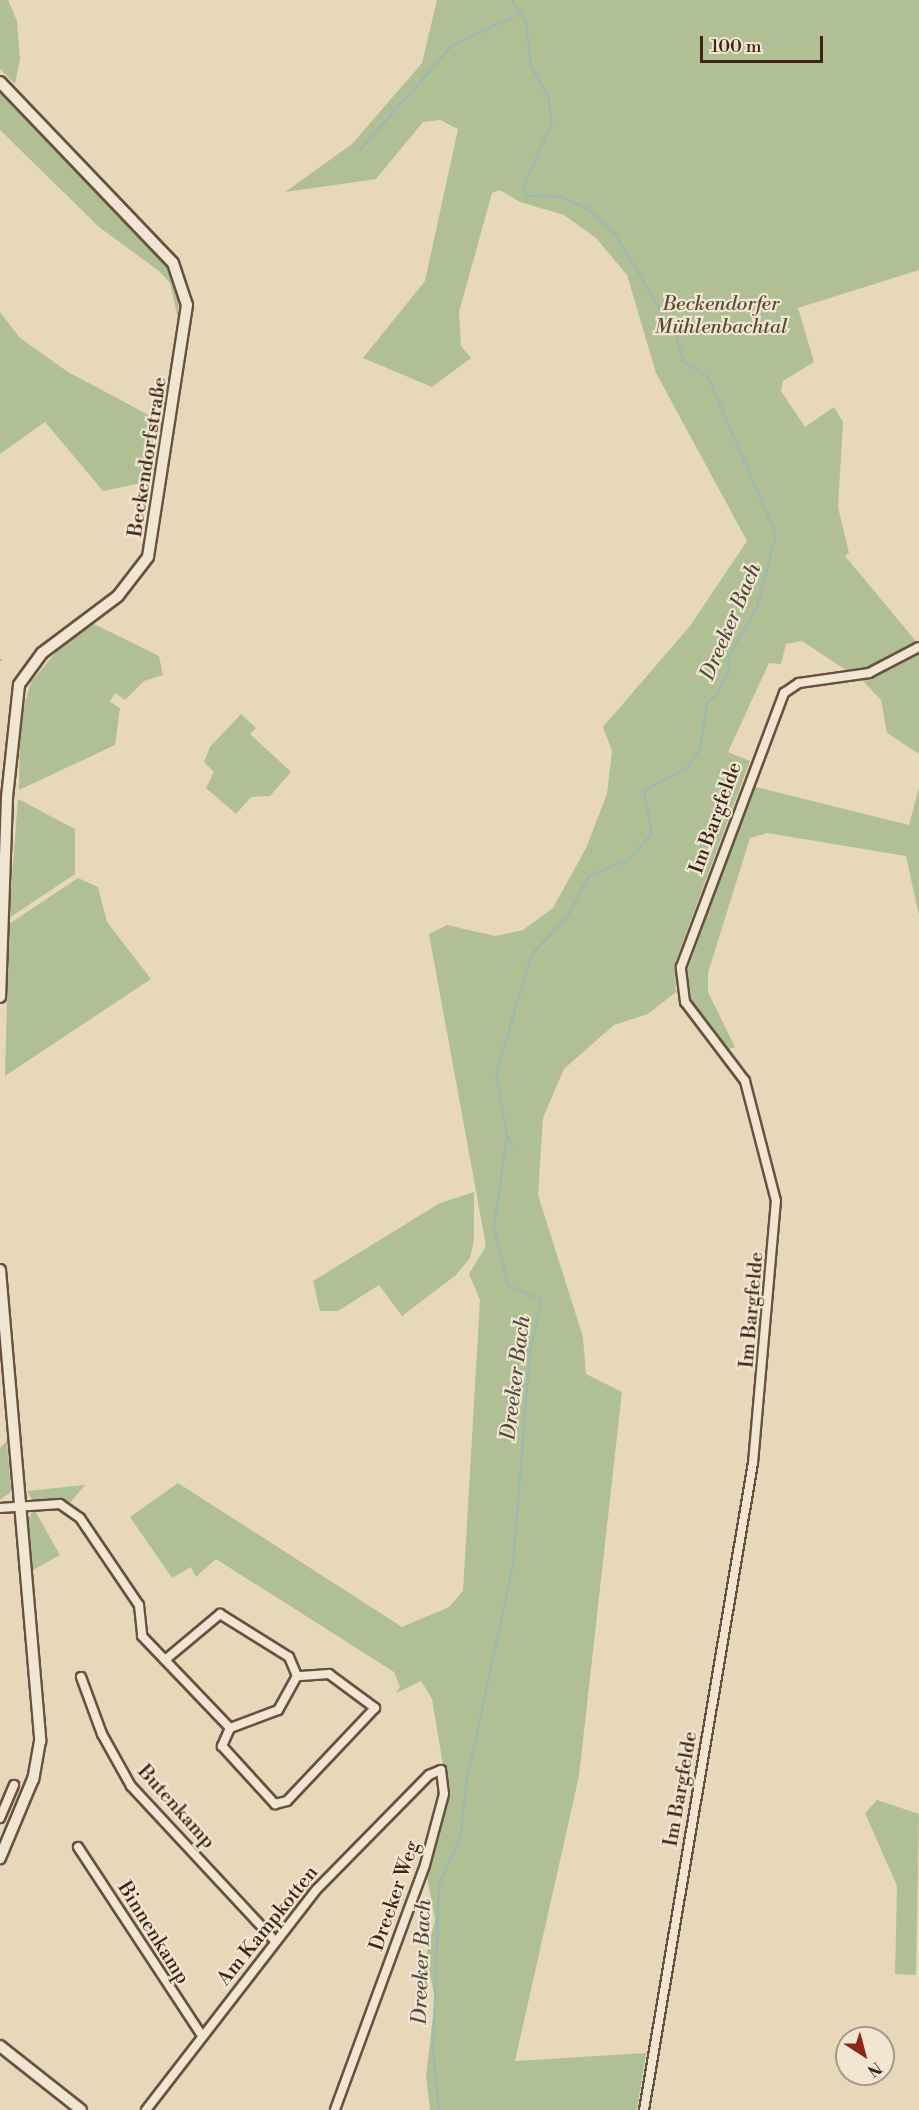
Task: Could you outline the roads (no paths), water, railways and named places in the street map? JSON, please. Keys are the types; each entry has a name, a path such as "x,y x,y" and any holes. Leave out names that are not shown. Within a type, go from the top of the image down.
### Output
{"street":[{"name":"Beckendorfstraße","path":"0,82 173,263 187,305 148,557 118,596 42,653 17,693 0,997"},
{"name":"Im Bargfelde","path":"644,2110 753,1463 776,1201 745,1081 684,1002 681,967 737,805 784,693 799,683 869,673 919,647"},
{"path":"0,1270 40,1742 33,1779 0,1858"},
{"path":"0,1508 60,1504 80,1518 139,1605 142,1636 230,1728"},
{"path":"165,1660 219,1614 284,1653 297,1676"},
{"path":"328,1674 375,1708 287,1801 275,1804 268,1800 228,1757 224,1737 230,1728 273,1715 297,1676 328,1674"},
{"name":"Butenkamp","path":"81,1677 102,1734 131,1786 276,1941"},
{"name":"Dreeker Weg","path":"335,2110 425,1865 444,1794 441,1770 429,1774"},
{"name":"Am Kampkotten","path":"146,2110 316,1889 429,1774"},
{"path":"0,1818 14,1785"},
{"name":"Binnenkamp","path":"78,1847 202,2036"},
{"path":"0,2046 81,2110"}],"waterway":[{"name":"Dreeker Bach","path":"439,2110 433,2050 439,1885 461,1835 466,1784 513,1564 530,1351 541,1300 508,1285 494,1228 507,1136 496,1073 532,954 567,917 589,876 628,860 652,833 644,791 688,767 700,750 707,703 717,694 729,671 728,658 757,607 776,535 708,377 684,362 676,336 615,234 587,208 561,197 526,196 523,188 552,123 548,96 531,67 526,21 512,0"},
{"path":"359,151 452,46 519,14"},
{"name":"Dreeker Bach","path":"507,1136 513,1148"}],"park label":[{"name":"Beckendorfer Mühlenbachtal","path":"721,316"}]}
